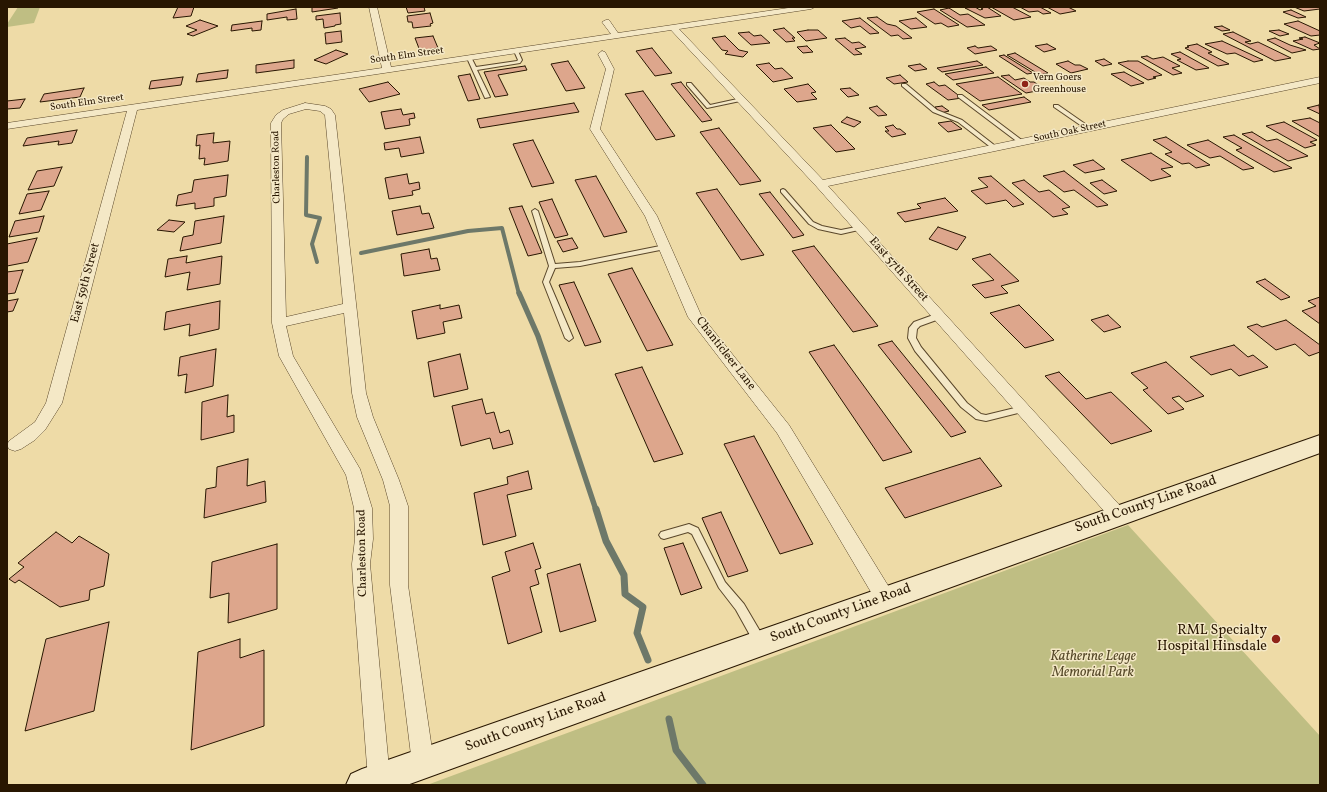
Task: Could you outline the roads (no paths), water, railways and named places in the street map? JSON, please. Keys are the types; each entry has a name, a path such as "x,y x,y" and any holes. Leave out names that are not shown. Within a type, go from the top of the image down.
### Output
{"main road":[{"name":"South County Line Road","path":"370,782 1320,444"}],"street":[{"path":"373,7 387,70"},
{"path":"760,7 767,13"},
{"name":"South Elm Street","path":"7,126 617,37 811,7"},
{"path":"606,22 617,37"},
{"name":"East 57th Street","path":"674,28 861,228 1118,515"},
{"name":"Chanticleer Lane","path":"602,54 610,69 595,129 651,216 695,317 783,429 885,598"},
{"name":"South Oak Street","path":"820,184 1320,80"},
{"name":"Charleston Road","path":"370,782 361,564 364,539 363,508 354,474 286,356 282,343 279,323 276,123 279,117 286,112 300,107 315,106 328,111 330,115 359,393 364,411 391,480 399,506 399,585 423,763"},
{"name":"East 59th Street","path":"15,445 29,436 40,426 54,403 133,107"},
{"path":"279,323 349,307"}],"lane":[{"path":"474,69 518,62 520,60 516,51"},
{"path":"469,58 487,97"},
{"path":"689,84 709,107 742,100"},
{"path":"904,84 935,111 960,121 995,148"},
{"path":"960,96 1021,142"},
{"path":"1056,106 1088,128"},
{"path":"783,191 811,223 820,228 841,232 861,228"},
{"path":"535,211 552,266 546,282 569,338"},
{"path":"552,266 580,264 665,247"},
{"path":"939,316 917,324 913,328 912,338 918,350 964,405 979,417 986,418 1023,409"},
{"path":"664,535 689,528 696,531 722,585 740,608 760,642"}],"waterway":[{"path":"307,157 306,215 320,218 312,244 317,262"},
{"path":"361,253 468,231 502,228 519,294"},
{"path":"519,293 538,336 596,510"},
{"path":"596,509 606,541 624,575 625,594 643,607 637,633 648,660"},
{"path":"669,719 676,750 703,785"}],"place":[{"name":"Vern Goers Greenhouse","path":"1025,84"},
{"name":"RML Specialty Hospital Hinsdale","path":"1276,639"}],"park label":[{"name":"Katherine Legge Memorial Park","path":"1093,666"}]}
